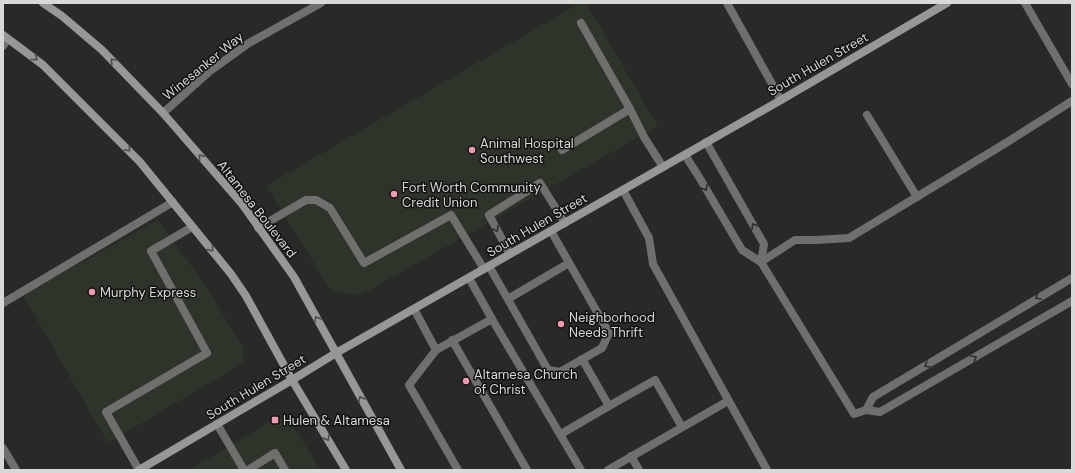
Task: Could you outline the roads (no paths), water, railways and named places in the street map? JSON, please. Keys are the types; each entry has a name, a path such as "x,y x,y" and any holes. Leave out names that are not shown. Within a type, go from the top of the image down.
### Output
{"main road":[{"name":"Altamesa Boulevard","path":"43,3 62,16 102,50 163,112 242,204 294,277 401,470"},
{"name":"South Hulen Street","path":"139,470 150,467 217,424 336,353 781,100 948,3"},
{"path":"5,40 43,65 140,162 231,274 246,296 292,380 346,470"}],"street":[{"name":"Winesanker Way","path":"163,112 210,71 249,43 320,3"},
{"path":"727,3 781,100"},
{"path":"1024,3 1072,84"},
{"path":"581,23 630,109 644,137 663,167"},
{"path":"760,262 795,240 849,238 1072,101"},
{"path":"562,150 630,109"},
{"path":"867,115 917,197"},
{"path":"706,142 764,244 760,262"},
{"path":"684,155 699,177 742,250 760,262 854,414 866,410 880,412 1072,301"},
{"path":"510,254 489,215 540,183 565,223"},
{"path":"623,190 649,238 653,264 767,470"},
{"path":"258,228 306,200 316,200 330,208 364,263 451,214 508,299 548,370 560,372 602,348 609,333 551,231"},
{"path":"3,303 173,202"},
{"path":"139,470 106,412 208,353 151,251 192,227"},
{"path":"508,299 569,263"},
{"path":"469,278 581,470"},
{"path":"866,410 873,397 1072,278"},
{"path":"414,309 436,350"},
{"path":"458,470 410,385 436,350 492,319"},
{"path":"452,340 524,469"},
{"path":"582,360 609,406"},
{"path":"560,434 655,380 682,427"},
{"path":"608,470 728,401"},
{"path":"217,424 242,469 275,453 285,470"},
{"path":"3,448 16,470"},
{"path":"631,456 639,470"}],"place":[{"name":"Animal Hospital Southwest","path":"472,150"},
{"name":"Fort Worth Community Credit Union","path":"394,194"},
{"name":"Murphy Express","path":"92,292"},
{"name":"Neighborhood Needs Thrift","path":"561,324"},
{"name":"Altamesa Church of Christ","path":"466,381"},
{"name":"Hulen & Altamesa","path":"275,420"}]}
